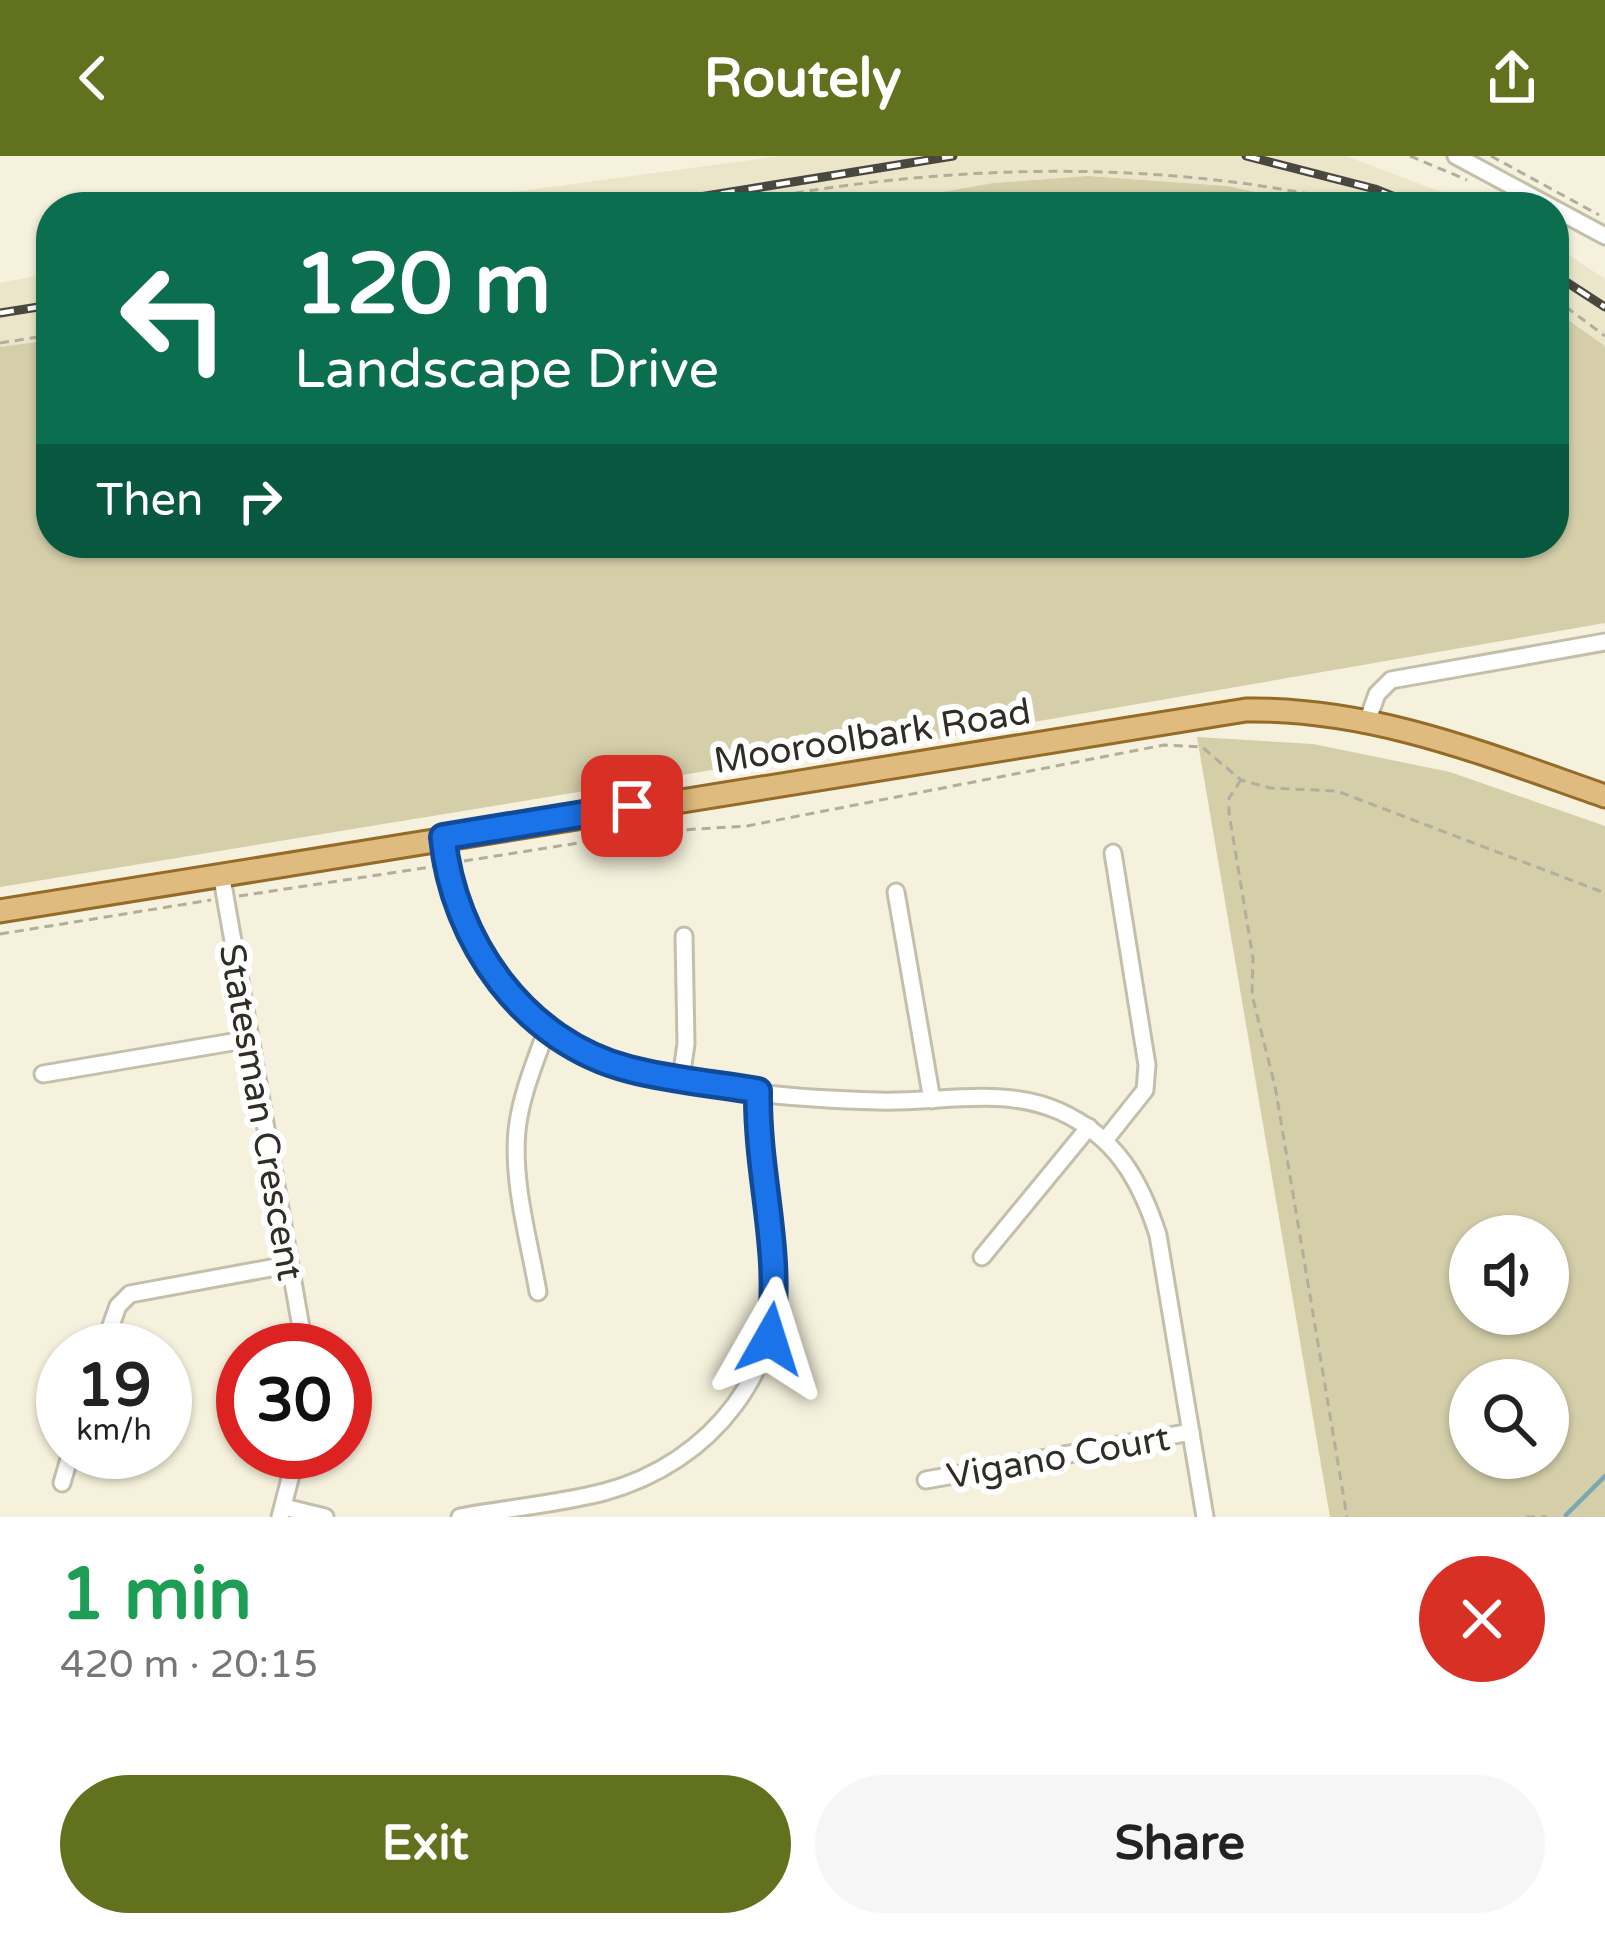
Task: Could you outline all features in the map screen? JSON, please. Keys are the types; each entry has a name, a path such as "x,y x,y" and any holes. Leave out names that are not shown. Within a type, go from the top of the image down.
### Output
{"main road":[{"name":"Mooroolbark Road","path":"0,911 1246,710 1294,709 1368,719 1605,796"}],"street":[{"path":"1457,156 1524,192"},
{"path":"1569,217 1605,236"},
{"path":"1368,719 1377,694 1391,680 1605,642"},
{"path":"443,837 463,919 485,962 548,1029 626,1069 842,1100 1019,1098 1089,1127 1106,1139 1146,1196 1158,1235 1205,1517"},
{"path":"1106,1139 1145,1090 1147,1065 1113,853"},
{"name":"Statesman Crescent","path":"221,873 299,1323"},
{"path":"896,892 932,1100"},
{"path":"681,1078 686,1043 684,936"},
{"path":"538,1292 519,1183 517,1132 527,1083 548,1029"},
{"path":"43,1074 250,1039"},
{"path":"460,1517 603,1492 644,1478 685,1457 721,1425 751,1384 770,1339 776,1296 758,1091"},
{"path":"982,1257 1089,1127"},
{"path":"112,1323 118,1306 130,1294 287,1265"},
{"name":"Vigano Court","path":"926,1480 1191,1432"},
{"path":"62,1484 63,1479"},
{"path":"290,1479 282,1512 325,1517"}],"path":[{"path":"1410,156 1468,181"},
{"path":"1491,156 1556,192"},
{"path":"797,192 867,178 974,168 1211,171 1319,192"},
{"path":"1569,199 1605,219"},
{"path":"1569,309 1605,336"},
{"path":"0,343 36,337"},
{"path":"446,864 648,832 747,826 1164,745 1202,747 1241,780 1270,788 1336,791 1605,893"},
{"path":"1241,780 1228,798 1253,958 1252,995 1275,1086 1347,1517"},
{"path":"1526,1517 1547,1517"}],"shaded area":[{"path":"780,156 1346,156 1441,192 1255,192 1088,176 943,192 513,192"},
{"path":"1088,176 1255,192 943,192"},
{"path":"1569,255 1605,279 1605,346 1569,321"},
{"path":"36,276 36,342 0,347 0,283"},
{"path":"1569,321 1605,346 1605,623 855,753 852,747 0,887 0,347 36,342 36,558 1569,558"},
{"path":"1197,737 1313,744 1450,772 1605,826 1605,1517 1330,1517"}],"waterway":[{"path":"1566,1515 1605,1476"}],"railway":[{"path":"731,192 953,156"},
{"path":"1246,156 1382,192"},
{"path":"1569,284 1605,307"},
{"path":"0,313 36,307"}],"route":[{"path":"632,806 443,837 450,883 485,962 548,1029 626,1069 758,1091 764,1190 776,1256 770,1339"}]}
